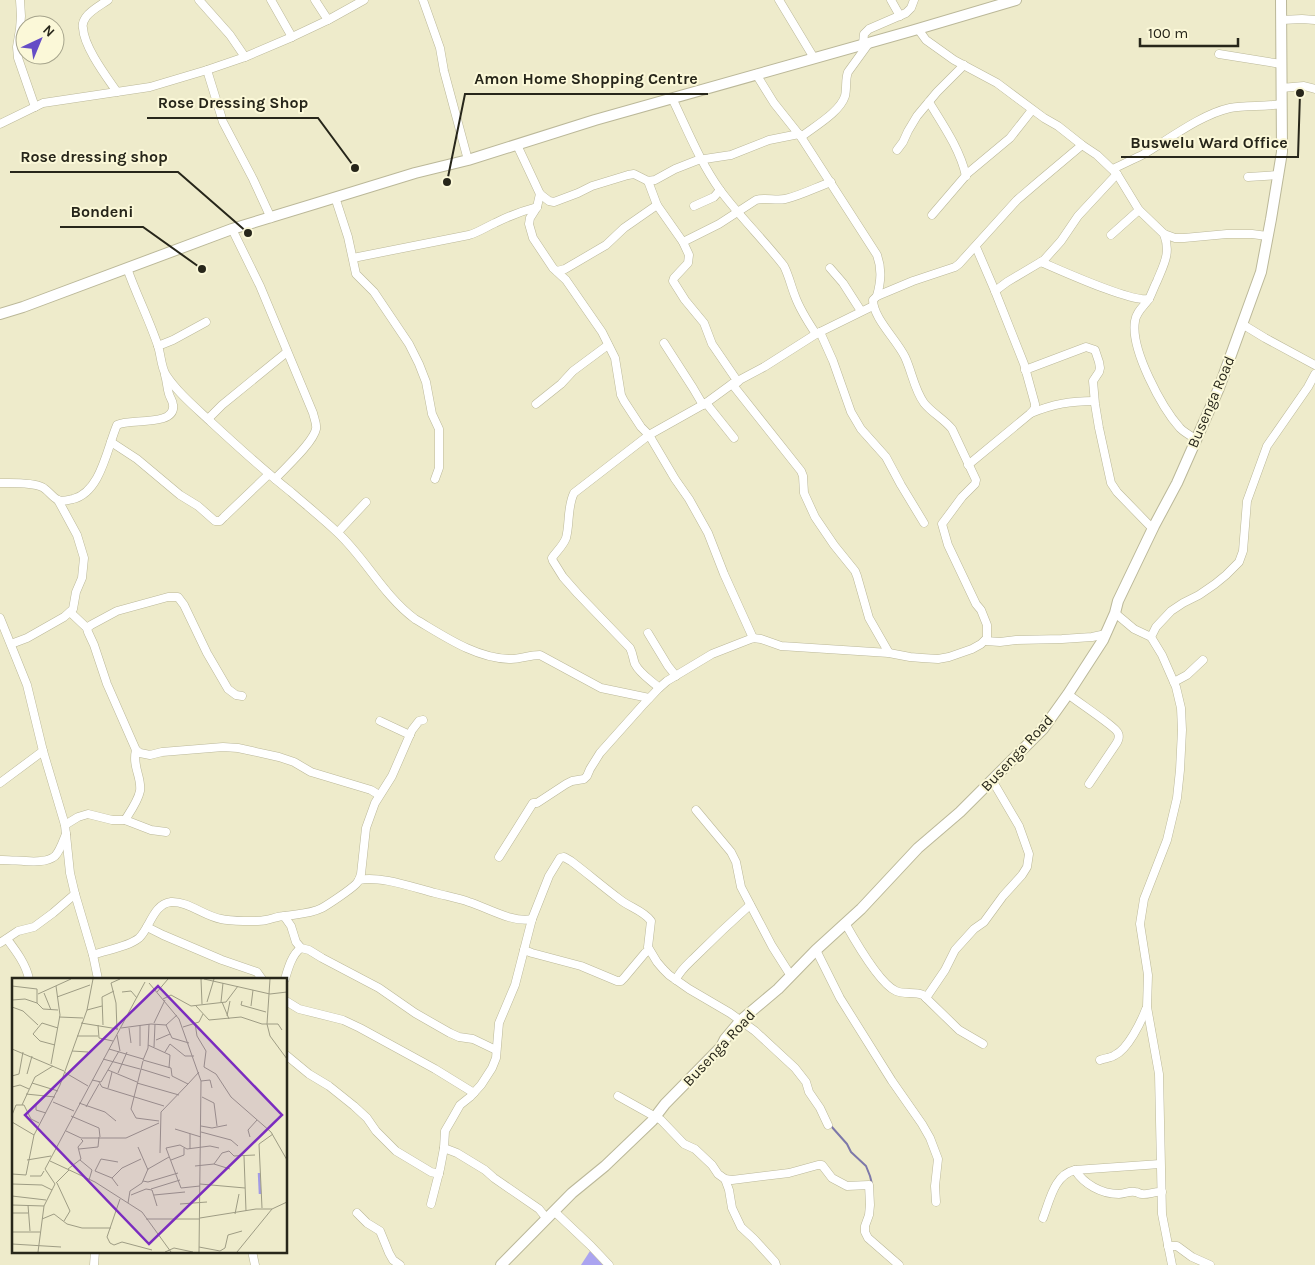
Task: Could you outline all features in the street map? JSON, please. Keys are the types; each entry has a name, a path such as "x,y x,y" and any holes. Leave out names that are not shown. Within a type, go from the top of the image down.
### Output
{"street":[{"path":"20,0 21,16 17,47 18,58 34,107"},
{"path":"108,0 86,17 82,27 95,58 117,92"},
{"path":"199,0 230,35 245,57"},
{"path":"271,0 292,37"},
{"path":"315,0 328,20"},
{"path":"0,124 43,103 150,87 207,70 245,57 292,37 364,0"},
{"path":"423,0 440,48 444,71 468,160"},
{"path":"779,0 814,58"},
{"path":"891,0 900,16"},
{"path":"517,145 540,194 554,202 592,186 628,175 634,174 648,181 655,180 702,160 731,155 769,140 800,135 824,120 840,106 846,94 846,76 866,43 864,34 868,29 906,13 911,8 914,0"},
{"path":"0,314 24,307 232,229 335,197 415,173 468,160 595,120 1016,0"},
{"name":"Busenga Road","path":"501,1265 572,1193 605,1166 654,1117 721,1047 730,1032 741,1020 778,990 816,950 861,909 918,848 960,812 1043,729 1106,634 1118,601 1152,528 1177,483 1218,388 1261,272 1282,152 1281,0"},
{"path":"1282,20 1315,20"},
{"path":"918,29 926,40 964,65 997,82 1032,110 1058,126 1082,146 1091,150 1115,171 1139,210 1164,234 1175,238 1227,234 1267,236"},
{"path":"1219,54 1281,64"},
{"path":"897,150 917,116 937,92 964,65"},
{"path":"207,70 223,122 271,218"},
{"path":"756,74 774,104 800,135 877,255 881,265 880,285 877,296"},
{"path":"1281,88 1304,86 1315,89"},
{"path":"672,98 702,160 720,190 784,266 804,316 818,333 833,361 856,422 886,458 924,523"},
{"path":"929,102 950,136 964,165 966,176"},
{"path":"995,291 1041,262 1061,241 1078,216 1115,171 1167,139 1214,114 1230,108 1281,104"},
{"path":"932,214 986,156 997,150 1010,138 1032,110"},
{"path":"986,641 987,625 948,544 942,527 943,521 975,484 976,480 952,429 930,410 920,396 904,355 884,326 873,306 873,300 877,296 913,281 955,267 965,259 1018,200 1082,146"},
{"path":"1248,177 1279,175"},
{"path":"648,181 657,205 683,242 689,255 688,263 673,281 704,323 712,344 735,383 801,471 804,493 810,506 827,535 857,576 869,618 889,653"},
{"path":"683,242 719,224 758,199 786,199 831,182"},
{"path":"694,206 714,198 720,190"},
{"path":"540,194 537,207 530,218 529,224 533,238 553,268 566,280 602,332 615,358 621,395 671,473 690,498 708,533 753,638"},
{"path":"335,197 348,238 356,274 374,292 409,344 426,382 432,414 438,429 439,468 435,479"},
{"path":"557,271 565,269 606,245 624,228 657,205"},
{"path":"353,258 469,235 519,212 537,207"},
{"path":"1111,235 1139,210"},
{"path":"111,442 137,459 173,490 198,506 215,521 220,521 303,448 314,434 316,426 313,413 260,286 232,229"},
{"path":"1164,234 1167,242 1166,261 1149,299 1141,308 1135,322 1134,331 1150,382 1180,428 1196,439"},
{"path":"968,465 1035,408 1025,370 976,247"},
{"path":"1041,262 1123,295 1144,300 1149,299"},
{"path":"58,500 65,501 76,498 86,493 92,486 107,456 117,425 121,423 161,420 172,412 174,406 169,394 158,346 127,268"},
{"path":"830,268 843,283 861,311"},
{"path":"659,688 634,663 633,653 630,648 568,582 554,564 552,558 561,548 566,536 570,500 574,494 648,435 705,404 735,383 818,333 873,306"},
{"path":"158,346 206,322"},
{"path":"1242,324 1315,365"},
{"path":"664,343 693,388 734,438"},
{"path":"536,404 577,368 608,345"},
{"path":"1025,370 1086,347 1092,348 1097,354 1100,368 1093,381 1094,401 1098,428 1111,483 1116,492 1152,528"},
{"path":"208,418 287,352"},
{"path":"165,373 177,389 208,418 338,532 396,603 416,619 474,651 508,659 530,655 543,656 601,688 649,698"},
{"path":"1152,637 1156,627 1171,611 1200,595 1226,576 1239,562 1243,551 1246,501 1267,446 1315,374"},
{"path":"1031,413 1061,403 1094,401"},
{"path":"0,483 41,486 58,500 77,535 84,558 82,578 76,592 73,609 64,617 27,638 12,644"},
{"path":"338,532 366,502"},
{"path":"87,628 90,624 118,611 168,597 178,597 228,689 236,696 242,696"},
{"path":"70,612 87,628 107,684 136,750 134,758 140,780 140,791 124,820"},
{"path":"1115,613 1134,629 1152,637 1174,682 1181,708 1182,730 1179,786 1167,840 1144,899 1140,924 1148,975 1147,1007 1158,1074 1162,1214 1172,1265"},
{"path":"0,618 27,685 43,752 66,829 70,873 98,978"},
{"path":"648,633 676,676"},
{"path":"499,857 533,803 537,803 572,781 587,776 600,753 659,688 712,654 753,638 781,646 889,653 910,658 938,659 949,658 986,641 1076,638 1106,634"},
{"path":"1174,682 1187,675 1203,660"},
{"path":"1068,694 1112,726 1119,735 1116,744 1089,784"},
{"path":"93,955 138,939 158,910 164,904 171,902 222,920 264,920 301,914 322,908 349,890 359,880 361,874 366,828 372,810 379,795 392,776 416,724 423,720"},
{"path":"380,721 410,735"},
{"path":"136,750 150,755 162,752 223,747 238,748 279,757 294,762 310,772 371,790 379,795"},
{"path":"0,783 43,752"},
{"path":"926,998 945,970 955,950 974,929 984,922 1027,867 1029,854 1019,826 992,780"},
{"path":"696,810 731,852 736,862 741,887 750,906 791,976"},
{"path":"0,860 43,861 53,857 56,855 66,829 78,817 88,814 112,820 124,820 151,830 166,832"},
{"path":"431,1204 444,1148 445,1131 460,1104 474,1093 492,1068 496,1058 501,1015 515,984 532,919 557,860 564,856 619,899 648,916 651,921 648,942 649,950 663,969 689,989 741,1020 800,1073 828,1125"},
{"path":"359,880 366,878 396,883 469,902 518,919 532,919"},
{"path":"29,978 28,972 21,960 3,941 18,931 34,927 75,894"},
{"path":"676,980 678,975 694,958 750,906"},
{"path":"284,916 292,926 296,942 301,948 315,953 379,988 450,1033 459,1037 473,1039 496,1050"},
{"path":"845,923 864,955 886,984 893,990 901,993 918,993 926,998 959,1030 983,1044"},
{"path":"147,927 222,960 257,972 261,978"},
{"path":"286,978 287,971 297,951 301,948"},
{"path":"524,950 582,966 617,982 621,981 649,950"},
{"path":"816,950 840,998 874,1054 930,1138 938,1159 934,1196 936,1202"},
{"path":"288,1002 300,1009 336,1018 360,1028 474,1093"},
{"path":"1100,1060 1116,1055 1123,1049 1142,1019 1147,1007"},
{"path":"288,1057 309,1074 347,1100 367,1118 376,1131 396,1151 431,1172 439,1174"},
{"path":"618,1096 661,1120 684,1144 700,1153 718,1174 725,1179 732,1180 789,1173 818,1164 822,1165 832,1178 847,1186 869,1185 870,1205 865,1232 868,1238 899,1265"},
{"path":"444,1148 457,1153 485,1170 550,1215 591,1246 609,1265"},
{"path":"1043,1218 1056,1184 1068,1172 1160,1164"},
{"path":"1074,1170 1082,1180 1091,1186 1109,1193 1135,1192 1143,1195 1156,1191 1162,1192"},
{"path":"725,1179 732,1208 741,1227 776,1265"},
{"path":"357,1212 367,1223 380,1232 393,1260 400,1265"},
{"path":"1168,1246 1177,1246 1192,1257 1210,1265"},
{"path":"94,1265 95,1252"},
{"path":"252,1252 255,1265"}],"shaded area":[{"path":"590,1251 603,1265 581,1265"}],"waterway":[{"path":"831,1126 847,1144 851,1152 866,1166 872,1184"}],"place":[{"name":"Buswelu Ward Office","path":"1300,93"},
{"name":"Rose Dressing Shop","path":"355,168"},
{"name":"Amon Home Shopping Centre","path":"447,182"},
{"name":"Rose dressing shop","path":"248,233"},
{"name":"Bondeni","path":"202,269"}]}
